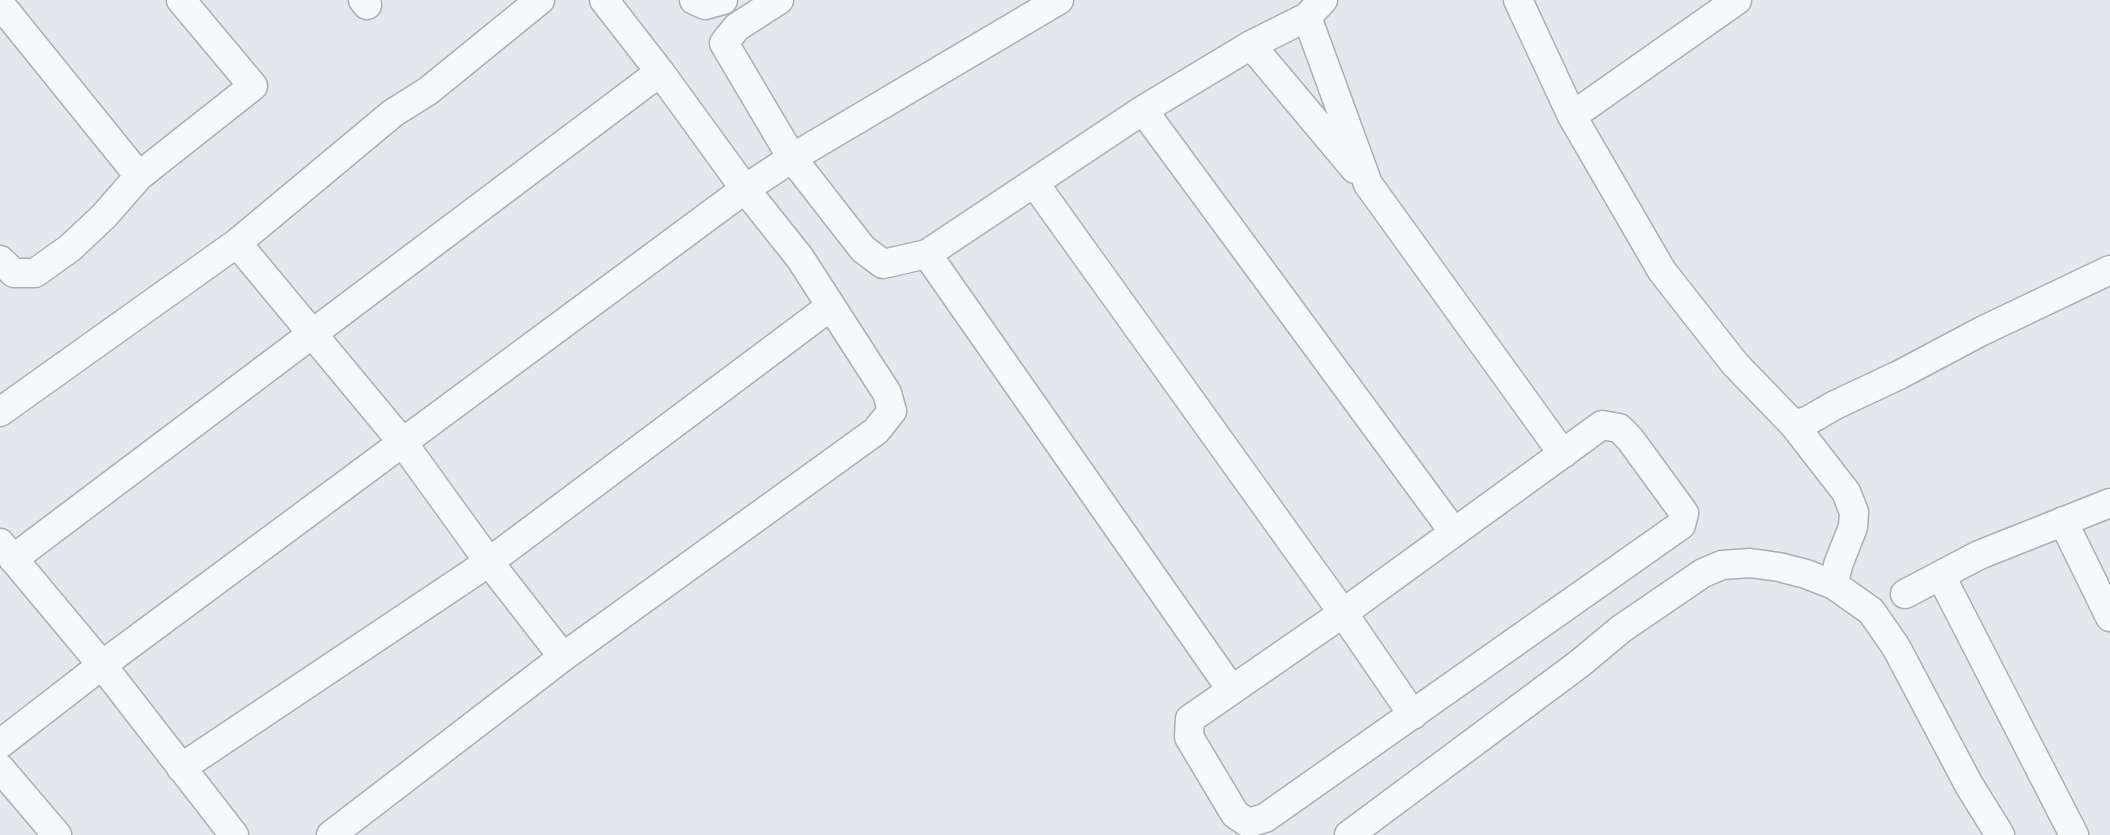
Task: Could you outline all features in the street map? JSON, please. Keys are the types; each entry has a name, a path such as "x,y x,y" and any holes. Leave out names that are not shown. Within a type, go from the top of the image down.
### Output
{"street":[{"path":"0,260 14,274 35,274 70,248 104,216 139,176 253,86 181,0"},
{"path":"0,412 237,243 393,113 428,91 540,0"},
{"path":"331,835 563,657 876,431 892,411 887,393 800,258 745,190 604,0"},
{"path":"694,0 705,5 723,0"},
{"path":"779,0 737,27 724,43 792,158 863,249 883,264 927,254 1143,110 1315,9 1368,184"},
{"path":"0,744 102,665 745,190 792,158 1059,0"},
{"path":"1518,0 1572,116 1662,271 1735,364 1794,425 1846,492 1854,512 1853,527 1836,575"},
{"path":"1572,116 1737,0"},
{"path":"0,4 139,176"},
{"path":"1251,45 1368,184 1563,454"},
{"path":"234,835 102,665 6,551 314,335 660,72"},
{"path":"1143,110 1452,531"},
{"path":"1035,184 1343,612 1413,715"},
{"path":"237,243 403,443 489,562 563,657"},
{"path":"927,254 1231,689"},
{"path":"1794,425 1809,420 1982,331 2110,270"},
{"path":"181,768 489,562 831,306"},
{"path":"1602,425 1619,428 1630,439 1684,513 1681,525 1265,818 1248,823 1235,814 1189,737 1190,719 1343,612 1452,531 1602,425"},
{"path":"1905,594 1979,555 2110,503"},
{"path":"2063,522 2110,617"},
{"path":"1349,835 1568,672 1621,629 1703,573 1722,565 1750,563 1797,572 1836,575 1871,611 1896,647 1969,785 2000,835"},
{"path":"1941,576 2074,835"},
{"path":"0,768 57,835"}]}
